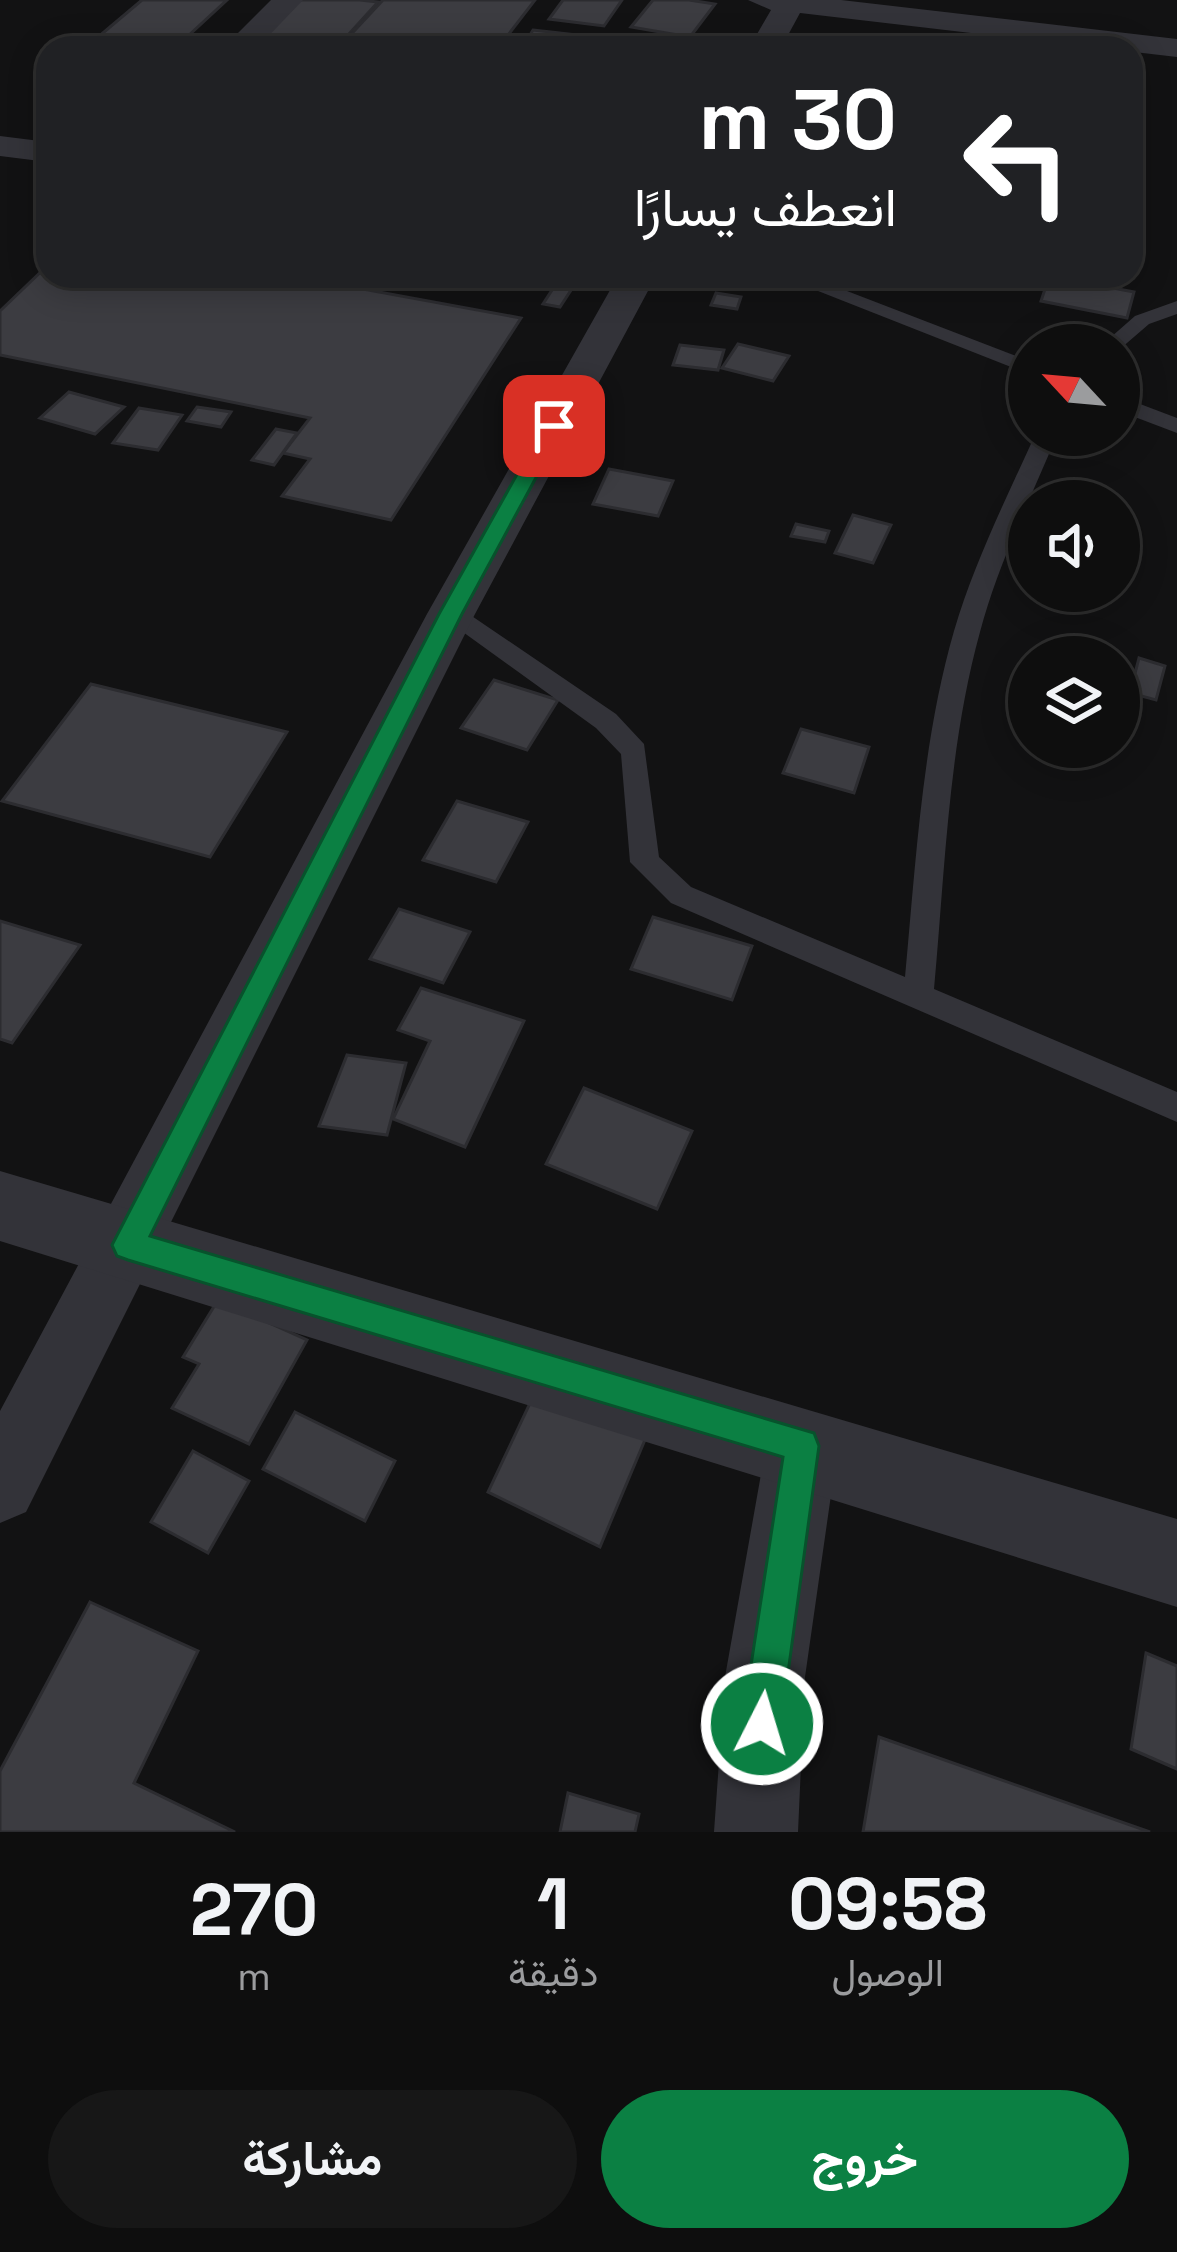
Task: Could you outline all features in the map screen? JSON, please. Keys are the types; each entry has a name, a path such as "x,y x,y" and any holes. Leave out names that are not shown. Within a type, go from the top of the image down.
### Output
{"street":[{"path":"251,36 288,0"},
{"path":"769,36 782,1 1076,36"},
{"path":"1143,44 1177,48"},
{"path":"0,146 36,150"},
{"path":"0,1486 451,614 630,288"},
{"path":"0,1206 1177,1563"},
{"path":"756,1832 765,1677 802,1446"}],"lane":[{"path":"821,288 1008,360"},
{"path":"1137,324 1177,307"},
{"path":"1140,411 1177,425"},
{"path":"919,999 941,771 960,658 980,591 1037,456"},
{"path":"451,614 607,721 634,751 645,862 681,895 1177,1107"}],"building":[{"path":"142,0 227,0 188,36 99,36"},
{"path":"295,0 378,2 347,36 260,35"},
{"path":"383,0 535,0 507,36 349,36"},
{"path":"563,0 622,0 604,26 549,19"},
{"path":"653,0 715,4 691,36 631,27"},
{"path":"533,30 586,36 529,36"},
{"path":"36,276 36,288 357,288 521,318 391,520 282,496 310,459 283,453 310,418 0,355 0,311"},
{"path":"553,288 572,288 560,307 543,304"},
{"path":"1045,288 1134,292 1127,318 1041,301"},
{"path":"716,293 741,297 737,309 711,305"},
{"path":"738,344 789,356 773,381 722,368"},
{"path":"680,345 724,350 718,370 673,365"},
{"path":"69,392 124,407 95,434 40,418"},
{"path":"197,407 231,412 221,427 187,421"},
{"path":"139,408 182,415 158,450 113,443"},
{"path":"276,429 297,433 274,465 252,460"},
{"path":"609,469 673,481 658,516 593,504"},
{"path":"853,515 891,525 873,563 835,553"},
{"path":"796,524 829,531 825,542 791,536"},
{"path":"1140,658 1165,666 1156,700 1140,696"},
{"path":"494,680 558,700 527,750 461,728"},
{"path":"91,684 287,732 210,857 2,801"},
{"path":"801,729 869,747 854,793 783,773"},
{"path":"457,801 528,822 496,882 423,860"},
{"path":"399,909 470,932 443,983 370,959"},
{"path":"653,917 752,946 732,1000 631,969"},
{"path":"0,921 80,945 12,1043 0,1039"},
{"path":"421,988 524,1021 465,1147 393,1119 430,1041 398,1030"},
{"path":"347,1055 406,1063 387,1135 319,1126"},
{"path":"584,1088 692,1131 657,1209 546,1164"},
{"path":"218,1300 307,1340 249,1444 172,1408 199,1364 183,1357"},
{"path":"539,1384 647,1435 600,1547 488,1492"},
{"path":"295,1412 395,1461 365,1521 263,1469"},
{"path":"193,1451 249,1481 208,1553 151,1522"},
{"path":"90,1602 198,1651 134,1783 235,1832 0,1832 0,1771"},
{"path":"1146,1653 1177,1666 1177,1769 1131,1749"},
{"path":"879,1737 1150,1832 863,1832"},
{"path":"568,1793 639,1814 635,1832 560,1832"}],"route":[{"path":"554,426 451,614 128,1245 802,1446 765,1677 762,1724"}]}
